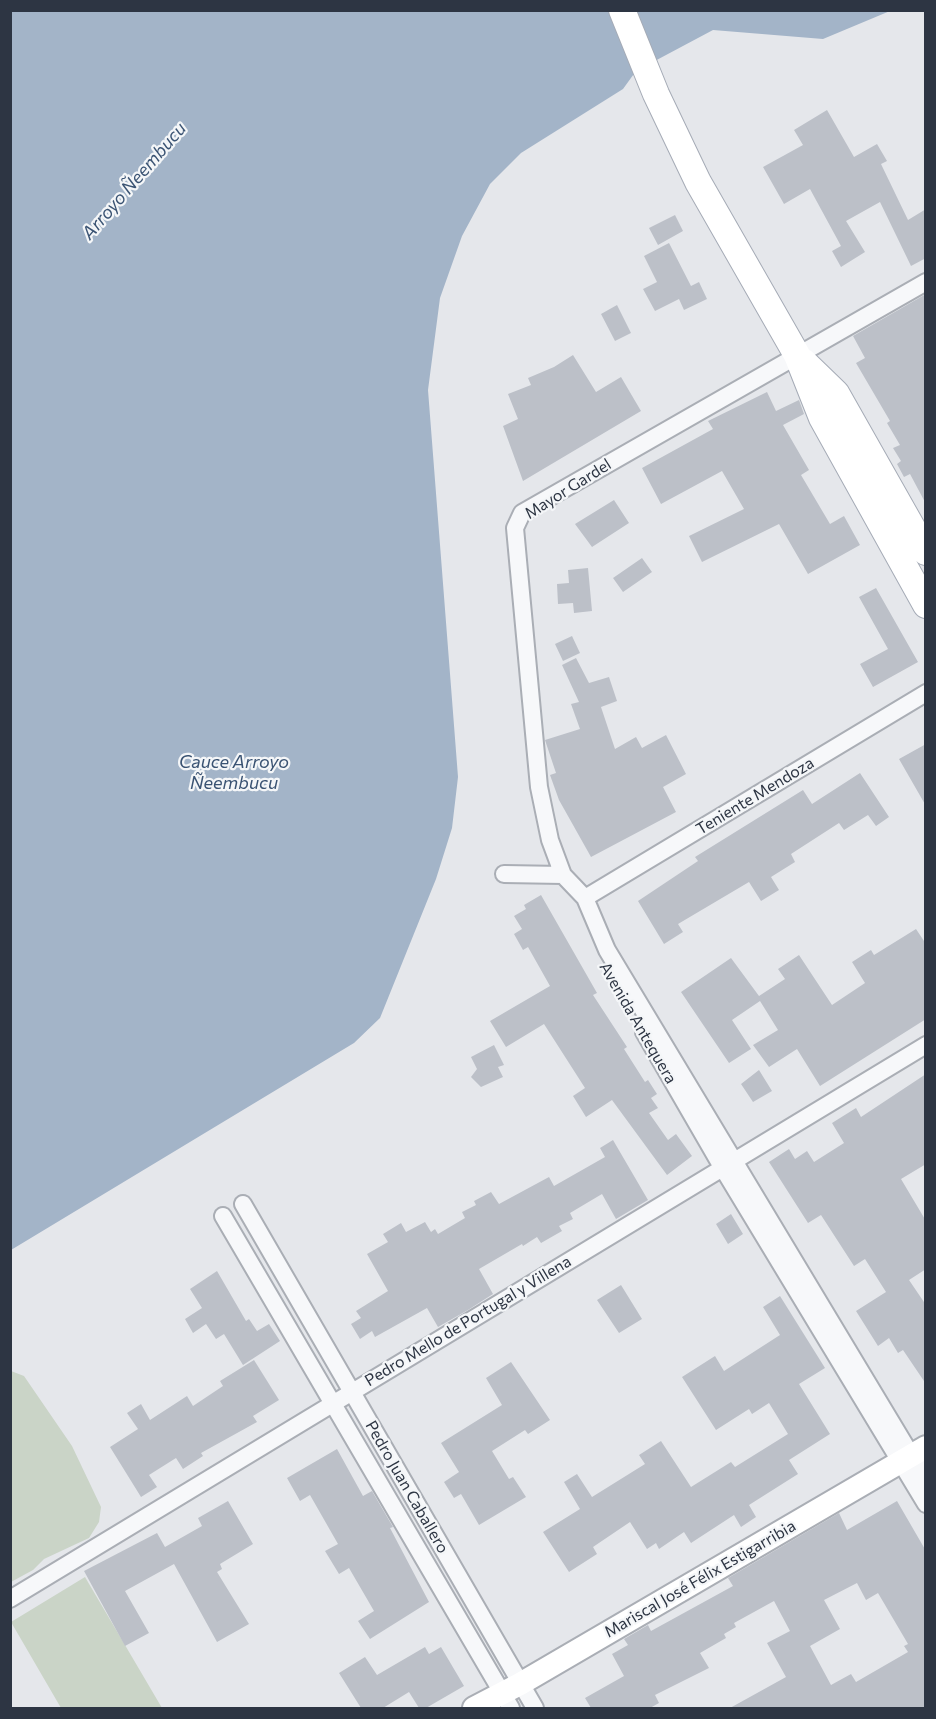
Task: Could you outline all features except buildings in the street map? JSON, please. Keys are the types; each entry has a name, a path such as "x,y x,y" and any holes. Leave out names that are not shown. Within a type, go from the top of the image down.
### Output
{"main road":[{"path":"622,10 656,94 698,182 797,355 822,418 926,605"},
{"path":"797,355 836,393 926,552"},
{"name":"Mariscal José Félix Estigarribia","path":"474,1708 511,1695 912,1455"}],"street":[{"name":"Mayor Gardel","path":"585,898 563,875 550,840 539,787 515,528 522,513 926,282"},
{"name":"Teniente Mendoza","path":"585,898 926,693"},
{"path":"504,874 563,875"},
{"name":"Avenida Antequera","path":"585,898 607,950 728,1163 926,1480"},
{"name":"Pedro Mello de Portugal y Villena","path":"10,1599 926,1044"},
{"name":"Pedro Juan Caballero","path":"243,1204 352,1392 511,1695"},
{"name":"Pedro Juan Caballero","path":"223,1216 333,1403 511,1695 535,1708"},
{"name":"Avenida Antequera","path":"912,1455 926,1504"}],"shaded area":[{"path":"11,1371 24,1376 72,1446 101,1507 99,1522 89,1538 44,1559 33,1570 11,1582"},
{"path":"85,1577 162,1708 61,1708 11,1622"}],"water":[{"name":"Cauce Arroyo Ñeembucu","path":"11,11 890,11 823,39 713,30 636,71 623,89 521,153 490,184 462,236 440,298 428,390 458,777 452,828 436,879 380,1018 354,1043 11,1250"}],"water label":[{"name":"Arroyo Ñeembucu","path":"134,181"}]}
